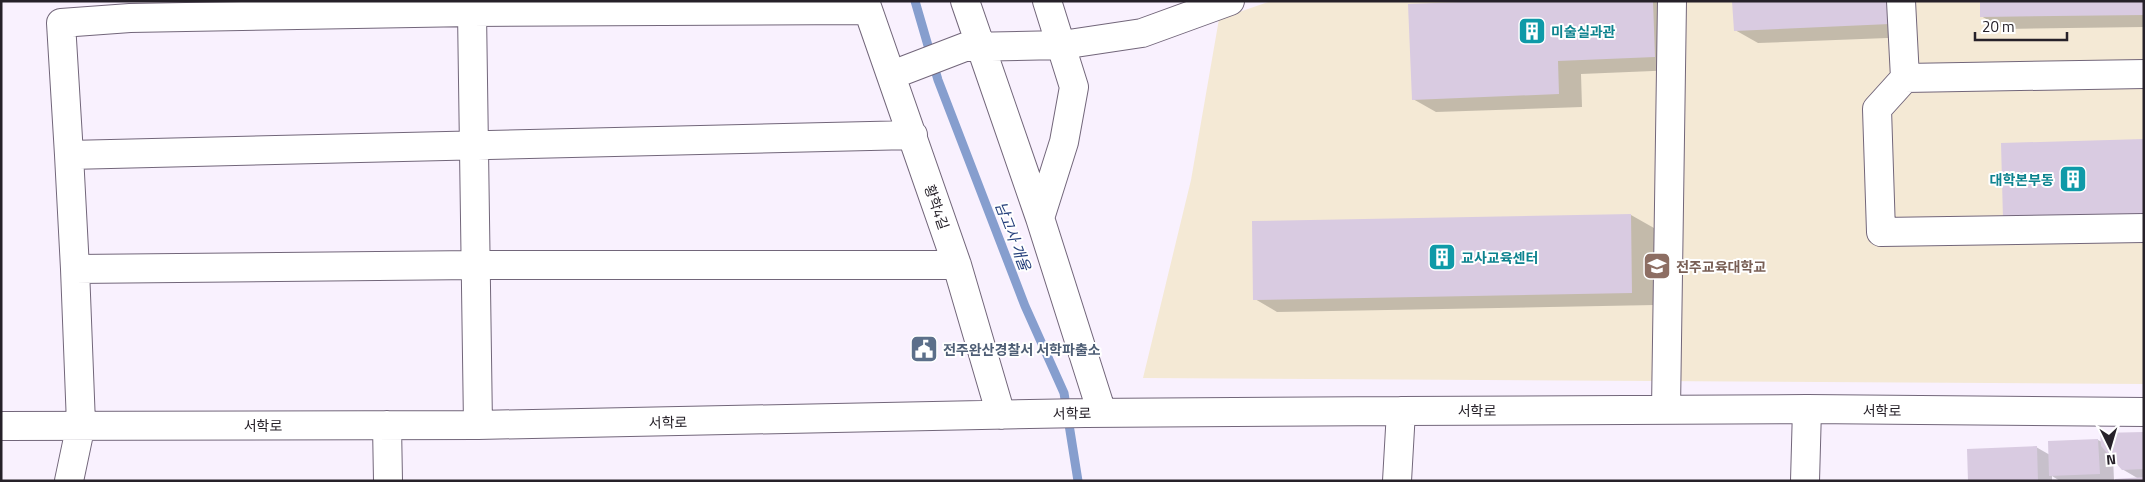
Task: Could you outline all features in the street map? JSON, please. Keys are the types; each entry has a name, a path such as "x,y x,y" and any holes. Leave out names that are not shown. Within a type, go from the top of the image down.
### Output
{"street":[{"path":"965,1 1040,218 1094,413"},
{"path":"1040,218 1064,142 1074,88 1048,1"},
{"path":"902,70 965,47 1062,45 1142,33 1195,7 1230,1"},
{"path":"1666,409 1672,1"},
{"path":"1901,1 1905,78 1877,109 1882,232 2144,228"},
{"path":"69,481 82,424 61,23 130,10 867,5"},
{"name":"황학4길","path":"867,5 902,70 913,135 957,265 1001,415"},
{"path":"472,7 476,144 478,425"},
{"path":"1905,78 2144,74"},
{"path":"69,155 913,135"},
{"path":"75,269 476,265 957,265"},
{"path":"1805,481 1807,409"},
{"name":"서학로","path":"1,426 82,424 478,425 1094,413 1401,410 1807,409 2144,412"},
{"path":"1397,481 1401,410"},
{"path":"387,425 388,481"}],"shaded area":[{"name":"전주교육대학교","path":"1271,1 2144,1 2144,384 1143,378 1191,180 1219,19"}],"building":[{"name":"미술실과관","path":"1487,1 1653,1 1655,57 1558,61 1559,94 1412,100 1408,4"},
{"path":"1732,1 1889,1 1890,24 1734,31"},
{"path":"1980,1 2144,1 2144,15 1980,17"},
{"name":"대학본부동","path":"2144,139 2144,215 2003,219 2001,143"},
{"name":"교사교육센터","path":"1631,214 1632,293 1253,300 1252,221"},
{"path":"2144,432 2144,469 2122,470 2101,446 2100,433"},
{"path":"2098,439 2100,474 2049,476 2048,441"},
{"path":"2037,446 2038,481 1968,481 1967,449"},
{"path":"2144,477 2144,481 2115,481 2115,479"}],"waterway":[{"name":"남고사 개울","path":"915,1 938,80 1025,306 1064,393 1078,481"}],"place":[{"name":"미술실과관","path":"1532,31"},
{"name":"대학본부동","path":"2073,179"},
{"name":"교사교육센터","path":"1442,257"},
{"name":"전주교육대학교","path":"1657,266"},
{"name":"전주완산경찰서 서학파출소","path":"924,349"}]}
